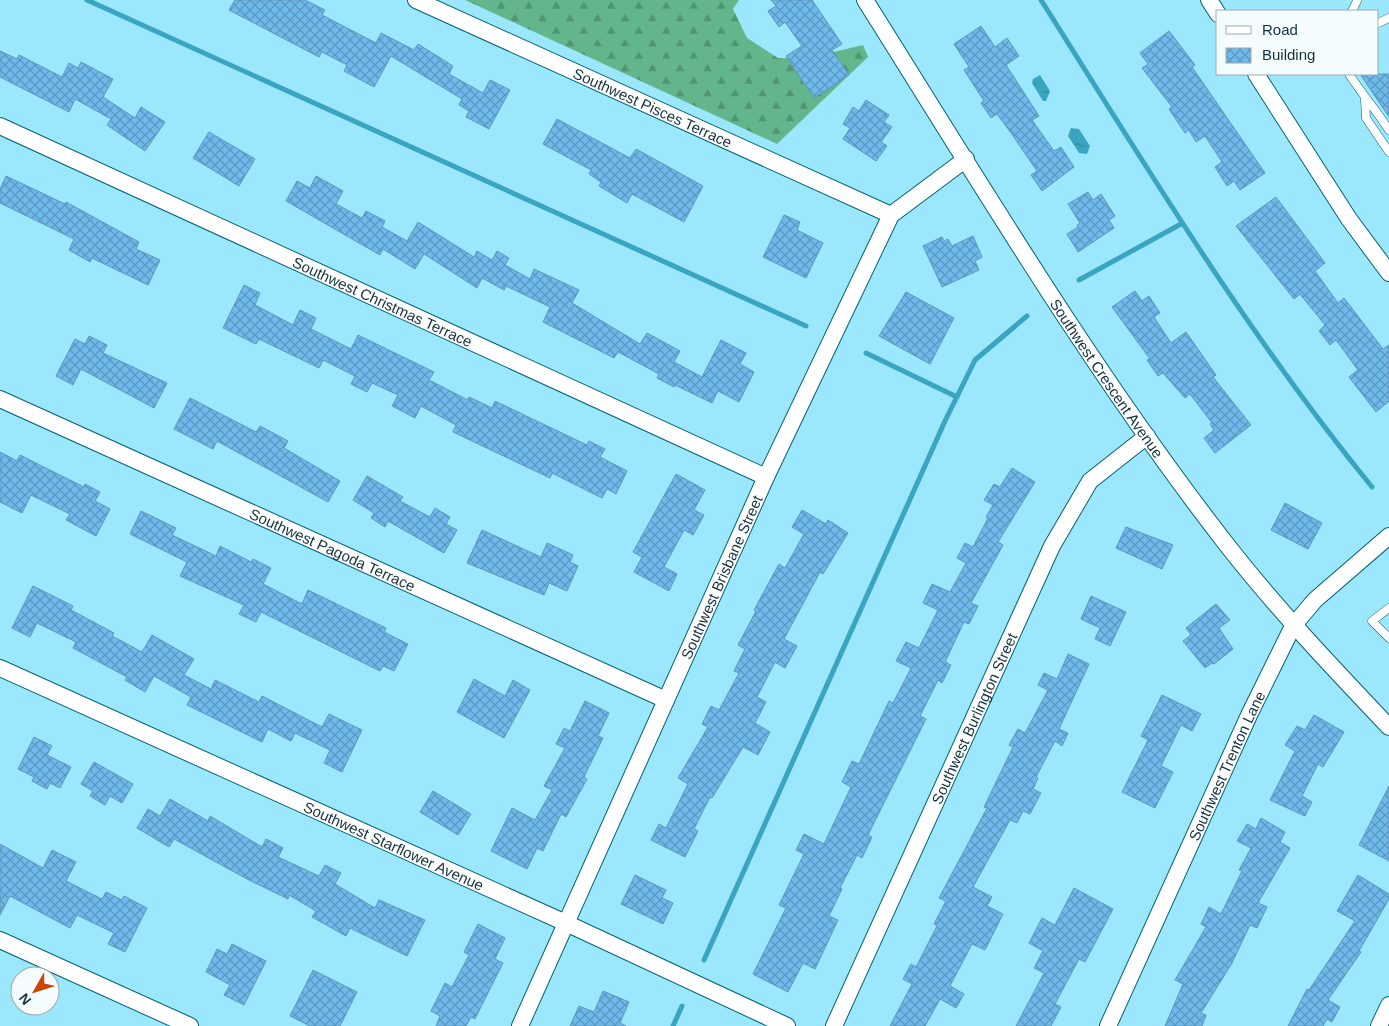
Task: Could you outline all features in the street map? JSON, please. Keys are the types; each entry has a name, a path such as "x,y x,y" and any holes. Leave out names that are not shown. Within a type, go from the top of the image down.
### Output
{"street":[{"name":"Southwest Pisces Terrace","path":"416,0 891,215"},
{"name":"Southwest Crescent Avenue","path":"865,0 966,159 1147,436 1227,544 1293,626 1389,727"},
{"path":"1208,0 1216,11"},
{"path":"1257,75 1349,219 1389,273"},
{"name":"Southwest Christmas Terrace","path":"0,126 766,477"},
{"name":"Southwest Brisbane Street","path":"520,1026 568,924 766,477 891,215 966,159"},
{"name":"Southwest Pagoda Terrace","path":"0,399 666,700"},
{"name":"Southwest Burlington Street","path":"834,1026 1052,546 1090,481 1147,436"},
{"name":"Southwest Trenton Lane","path":"1108,1026 1250,713 1293,626 1315,600 1389,536"},
{"name":"Southwest Starflower Avenue","path":"0,668 568,924 788,1026"},
{"path":"0,940 190,1026"},
{"path":"1379,1026 1389,1005"}],"lane":[{"path":"1350,75 1365,100 1374,107 1389,130"},
{"path":"1365,100 1366,118 1389,152"},
{"path":"1389,608 1372,621 1389,638"}],"green space":[{"path":"465,0 739,0 733,9 747,38 778,58 809,58 863,45 868,57 777,144"}],"water":[{"path":"1040,75 1050,91 1046,101 1043,101 1032,83 1033,79"},
{"path":"1071,128 1079,129 1090,146 1087,154 1079,153 1068,136"}],"building":[{"path":"235,0 305,0 325,10 322,15 376,43 381,33 414,50 418,44 453,66 449,74 483,93 490,80 510,90 489,129 466,117 469,111 459,105 462,99 391,56 374,87 344,71 347,65 322,52 319,57 229,10"},
{"path":"771,0 812,0 842,44 832,50 849,75 814,98 786,56 802,46 785,22 779,27 768,11 776,6"},
{"path":"981,26 995,47 1007,38 1019,56 1006,65 1039,116 1032,120 1054,151 1061,147 1074,167 1042,191 1031,175 1037,171 1011,133 997,114 991,118 981,103 984,101 964,70 969,67 954,44"},
{"path":"1169,31 1195,65 1192,67 1265,173 1240,190 1234,181 1227,186 1215,167 1222,162 1205,136 1196,142 1189,130 1185,133 1169,109 1172,107 1142,68 1148,64 1140,53"},
{"path":"0,51 17,59 19,55 62,77 69,63 78,68 81,62 113,79 103,97 135,118 141,107 165,122 145,151 107,125 111,119 75,99 69,112 0,77"},
{"path":"1389,74 1389,117 1361,75"},
{"path":"866,100 889,115 884,122 892,127 881,142 887,146 876,161 843,139 850,128 843,124 853,107 859,111"},
{"path":"557,119 630,158 636,149 703,186 684,222 632,194 627,203 599,186 601,182 589,174 591,170 543,144"},
{"path":"209,132 255,159 239,186 193,158"},
{"path":"6,176 65,204 66,202 139,242 136,249 160,260 148,285 92,258 90,262 69,250 74,239 0,203 0,189"},
{"path":"316,176 343,191 336,204 362,218 366,211 385,221 382,227 407,241 418,222 474,257 477,251 492,260 497,251 509,258 505,265 530,279 534,269 579,290 572,303 640,344 647,333 680,351 674,362 702,377 721,340 746,353 740,364 754,372 739,402 718,391 712,403 675,385 674,387 657,378 659,374 618,352 614,358 543,322 550,307 506,286 504,290 482,278 477,288 424,254 415,269 383,249 380,255 286,201 297,181 310,188"},
{"path":"1088,192 1093,200 1101,194 1115,216 1109,220 1114,228 1078,252 1067,234 1078,227 1077,225 1080,223 1068,204"},
{"path":"1276,197 1325,263 1315,271 1338,303 1344,298 1383,349 1389,345 1389,401 1376,412 1349,377 1358,370 1336,340 1330,345 1319,331 1325,325 1300,294 1294,299 1236,226"},
{"path":"784,215 800,222 797,230 823,243 806,278 763,257"},
{"path":"973,236 982,257 975,261 979,270 942,287 923,246 942,237 944,241 948,239 952,246"},
{"path":"244,285 260,293 255,305 293,325 300,310 316,318 311,329 351,349 358,335 434,372 429,380 468,400 469,397 492,408 495,401 587,445 589,441 605,449 600,457 627,471 616,494 607,489 602,498 552,473 550,478 453,432 456,425 421,406 415,418 392,406 398,395 372,383 367,392 351,384 355,376 323,360 319,368 259,339 256,344 223,328"},
{"path":"1135,291 1142,301 1149,296 1160,313 1154,317 1171,343 1186,332 1216,375 1213,377 1251,425 1215,453 1204,438 1214,430 1210,424 1212,423 1190,394 1185,398 1163,373 1158,376 1147,360 1150,359 1112,307"},
{"path":"906,292 954,318 930,364 879,336"},
{"path":"89,336 107,345 103,353 167,383 154,408 81,369 73,385 56,376 75,339 85,344"},
{"path":"190,398 256,432 260,426 288,441 284,448 340,481 328,502 217,441 213,449 174,429"},
{"path":"0,452 17,461 20,455 84,487 85,484 100,492 95,501 110,509 96,536 66,520 70,514 31,495 22,513 0,502"},
{"path":"1012,468 1035,482 998,542 1003,545 971,603 978,606 969,624 964,622 945,662 951,665 942,683 938,680 920,716 926,719 868,835 872,837 862,858 857,855 840,888 842,889 829,916 838,920 815,969 803,963 788,992 753,974 786,908 779,905 804,854 796,850 804,834 824,844 851,787 842,782 852,761 859,764 889,701 893,703 911,668 896,661 906,642 919,648 938,610 923,603 932,584 950,592 966,563 957,558 965,543 973,547 993,505 984,500 994,484 1000,487"},
{"path":"676,474 705,490 694,510 704,515 693,535 684,530 664,567 677,574 669,591 634,572 642,557 633,552"},
{"path":"367,476 403,497 400,501 430,517 435,508 450,517 446,524 457,530 444,553 388,521 385,527 371,518 374,513 353,500"},
{"path":"1285,503 1322,523 1308,549 1271,530"},
{"path":"802,510 826,524 828,520 848,533 823,574 820,572 784,639 797,646 785,668 775,662 757,697 766,702 755,723 770,732 758,755 743,747 712,798 710,797 694,829 698,831 685,857 651,840 659,824 666,828 688,784 678,778 708,727 702,724 711,706 719,710 739,673 734,671 745,649 738,645 756,611 754,610 779,564 785,568 804,534 792,527"},
{"path":"141,511 176,528 172,535 216,556 220,546 251,562 253,559 271,568 263,584 302,604 308,590 386,628 384,632 408,644 394,671 383,666 380,671 261,612 256,622 239,614 244,605 180,576 187,562 130,534"},
{"path":"1126,527 1173,545 1162,569 1116,548"},
{"path":"482,530 541,557 547,543 573,555 570,562 578,566 567,591 549,583 544,595 467,563"},
{"path":"33,586 73,606 71,610 114,633 112,636 142,652 152,635 194,659 184,675 211,689 215,680 259,702 262,696 322,727 329,714 362,730 342,772 324,763 330,750 295,733 291,741 268,729 262,742 187,705 191,697 154,676 145,692 125,680 127,677 73,648 76,642 37,623 30,637 12,628"},
{"path":"1091,596 1126,612 1110,646 1095,639 1100,628 1081,619"},
{"path":"1216,604 1230,620 1219,628 1233,649 1214,664 1212,663 1205,668 1183,641 1191,635 1186,628"},
{"path":"1068,654 1089,664 1059,729 1068,733 1062,746 1055,741 1036,777 1038,778 1033,789 1041,793 1030,814 1023,811 1017,823 1010,820 973,887 992,897 987,906 1003,914 985,950 972,944 950,986 964,994 956,1008 940,999 925,1026 890,1026 912,984 903,979 911,964 916,967 937,926 934,924 946,901 939,898 987,808 984,807 1013,747 1009,745 1018,729 1025,733 1048,690 1038,685 1044,673 1057,679"},
{"path":"474,679 505,696 513,680 530,690 504,738 457,712"},
{"path":"1162,695 1201,714 1192,731 1181,725 1161,766 1173,772 1155,808 1122,792 1148,740 1141,736"},
{"path":"585,701 609,713 598,736 603,738 584,777 587,779 566,817 561,814 543,851 537,848 527,869 491,851 512,808 535,820 552,790 544,786 565,748 556,744 564,728 570,731"},
{"path":"1314,715 1344,732 1323,767 1318,764 1302,796 1312,802 1305,816 1270,800 1295,751 1285,745 1297,726 1305,730"},
{"path":"34,737 52,746 47,755 71,767 60,788 50,783 47,789 32,781 34,777 18,769"},
{"path":"94,762 133,784 122,803 110,796 105,805 90,796 93,791 81,784"},
{"path":"1389,786 1389,861 1359,845"},
{"path":"433,791 471,814 458,835 420,812"},
{"path":"170,799 208,821 210,816 262,847 266,839 283,848 278,857 319,876 325,865 341,873 335,884 375,908 379,900 425,920 407,956 350,928 346,936 312,917 316,911 289,895 288,899 174,839 169,847 137,828 148,809 160,816"},
{"path":"1261,818 1285,832 1280,842 1290,848 1258,903 1267,907 1257,928 1250,925 1232,963 1201,1013 1206,1015 1202,1026 1165,1026 1183,984 1175,980 1206,927 1201,924 1209,907 1221,914 1242,871 1239,870 1251,848 1237,841 1247,824 1256,829"},
{"path":"0,844 43,868 52,850 76,862 66,881 102,899 106,892 122,900 124,896 147,908 125,952 108,944 114,933 77,915 70,928 10,896 0,915"},
{"path":"635,875 666,890 662,898 673,903 663,924 621,904"},
{"path":"1358,875 1389,894 1389,899 1359,951 1361,952 1328,1000 1340,1007 1332,1022 1327,1019 1323,1026 1288,1026 1307,989 1309,990 1355,921 1337,911"},
{"path":"1074,888 1113,909 1085,962 1079,959 1055,1004 1061,1007 1051,1026 1016,1026 1044,973 1034,968 1043,951 1029,943 1042,918 1055,925"},
{"path":"478,924 505,938 495,959 503,963 475,1019 471,1017 466,1026 436,1026 440,1016 431,1011 445,983 452,987 469,955 464,952"},
{"path":"232,944 266,961 244,1005 224,995 230,985 206,972 217,949 227,954"},
{"path":"313,970 357,992 340,1026 310,1026 290,1016"},
{"path":"603,991 629,1002 620,1023 626,1026 570,1026 579,1006 594,1012"}],"waterway":[{"path":"87,0 806,326"},
{"path":"1041,0 1159,187 1240,309 1282,370 1372,487"},
{"path":"1079,280 1181,224"},
{"path":"704,960 945,421 975,360 1027,316"},
{"path":"866,353 957,397"},
{"path":"673,1026 682,1006"}]}
